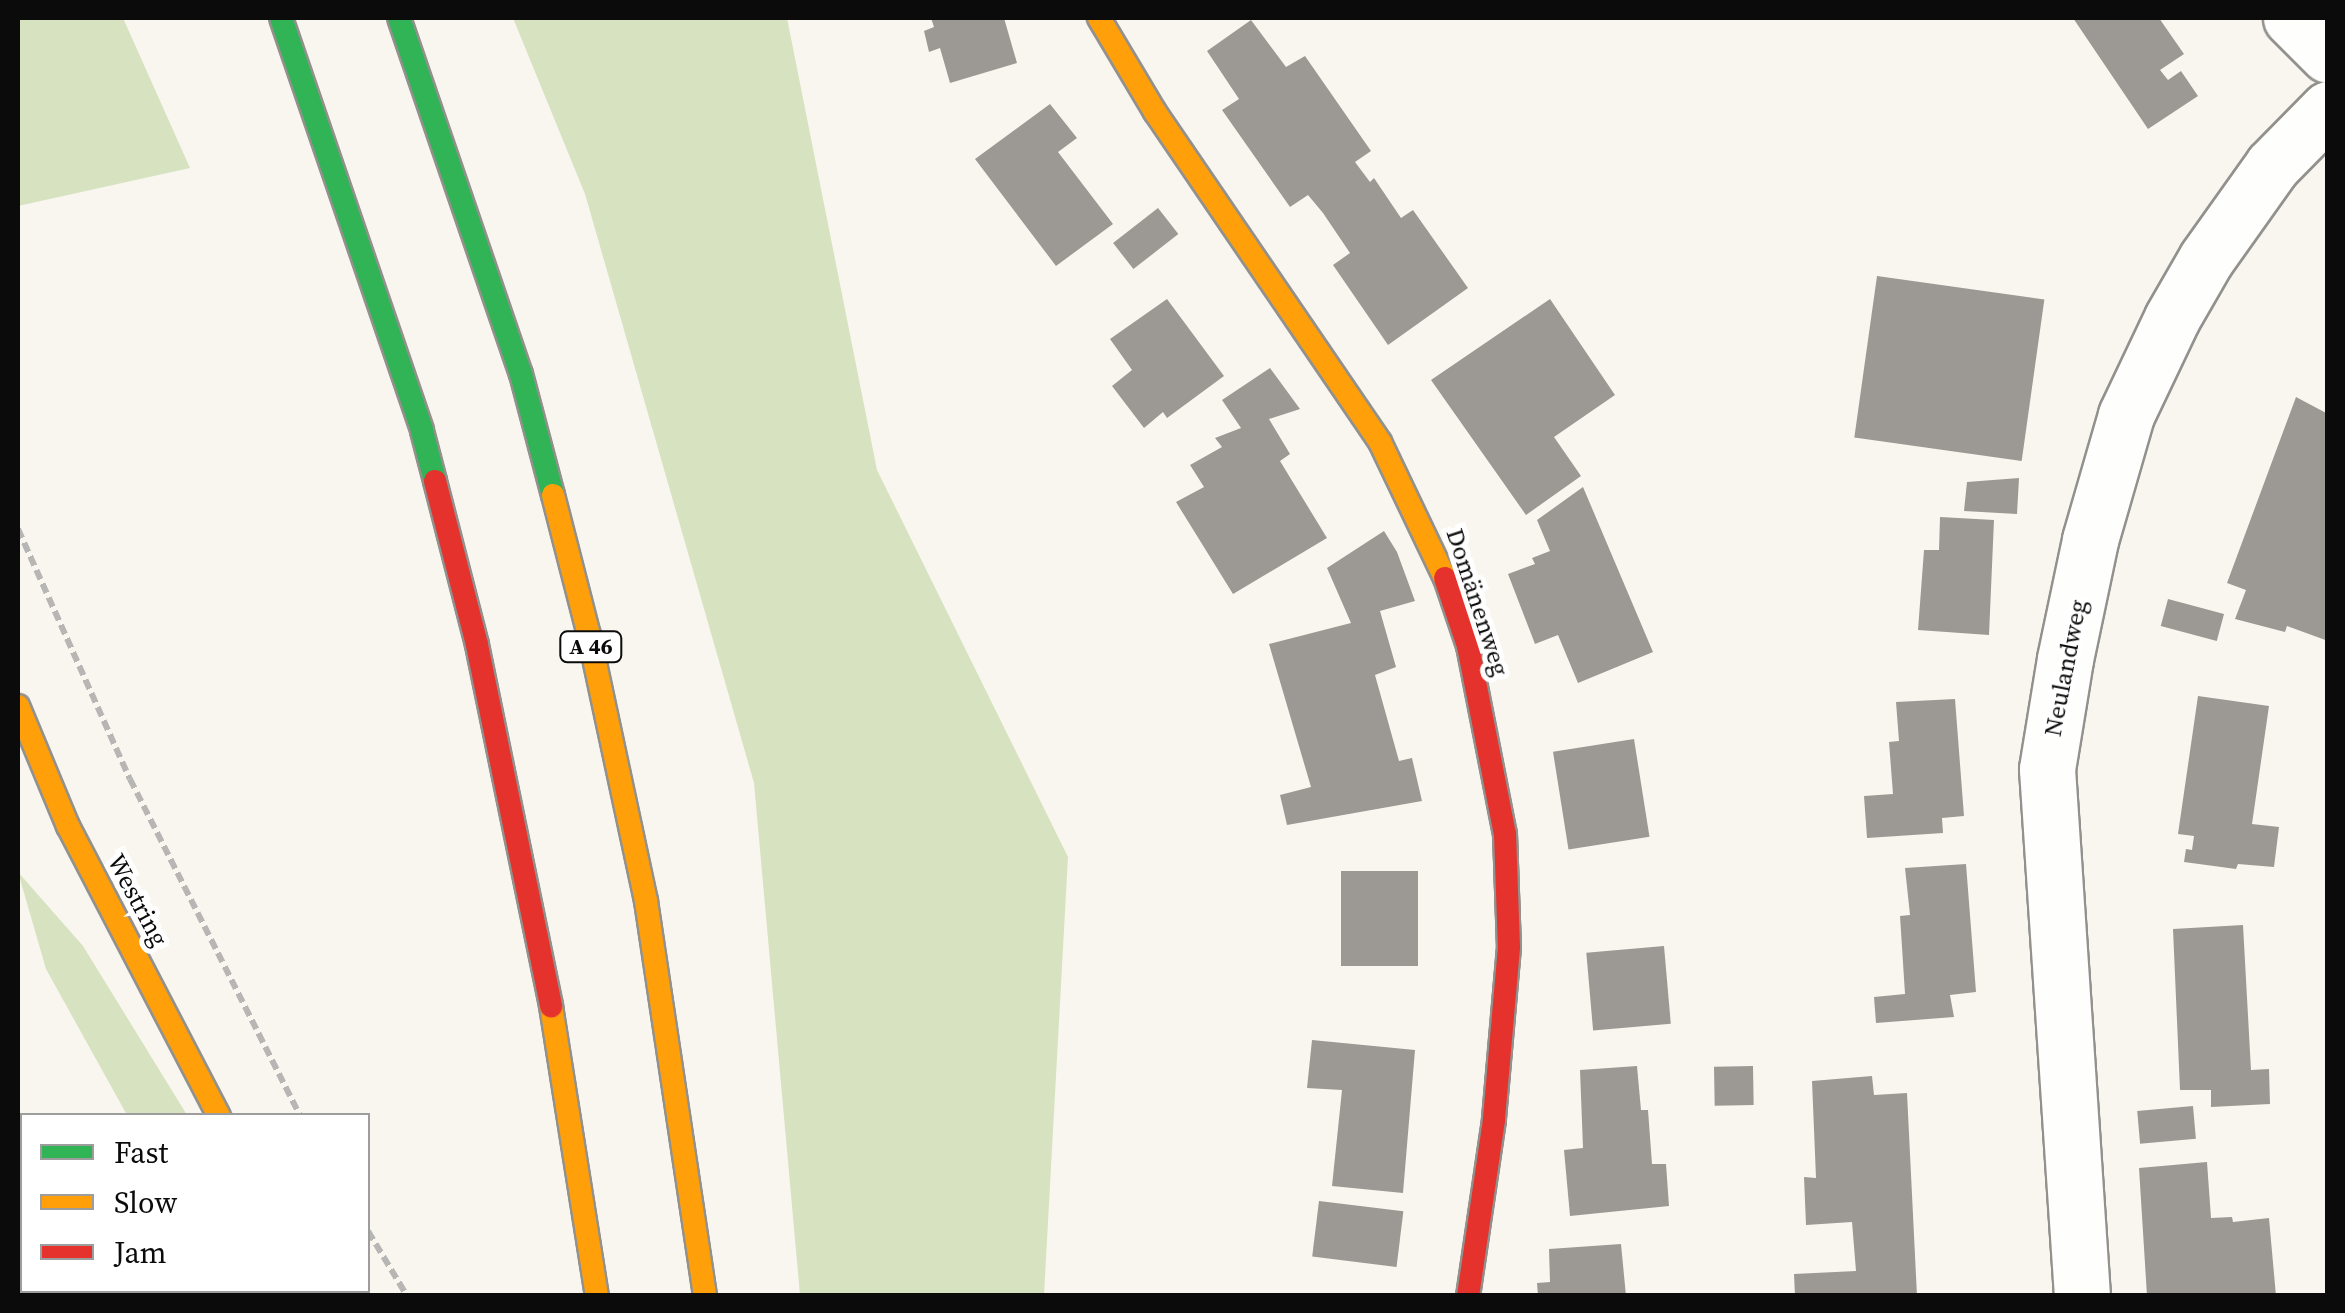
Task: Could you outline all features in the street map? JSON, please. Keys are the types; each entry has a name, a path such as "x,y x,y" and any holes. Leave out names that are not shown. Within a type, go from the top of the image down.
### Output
{"main road":[{"path":"281,18 422,431 472,627 552,1000 596,1296"},
{"name":"A 46","path":"399,18 521,374 589,635 646,901 705,1296"},
{"name":"Domänenweg","path":"1098,18 1155,112 1380,442 1436,551 1468,646 1506,834 1510,947 1494,1120 1468,1296"},
{"name":"Westring","path":"19,712 68,826 217,1113"}],"street":[{"path":"2291,18 2328,55"},
{"name":"Neulandweg","path":"2082,1296 2046,769 2065,659 2090,540 2126,416 2172,318 2206,259 2272,166 2328,109"}],"path":[{"path":"18,529 130,779 298,1113"},
{"path":"370,1234 407,1296"}],"green space":[{"path":"18,18 123,18 190,168 18,206"},
{"path":"513,18 787,18 877,470 1068,857 1044,1295 800,1295 754,783 585,194"},
{"path":"18,872 83,946 186,1113 126,1113 46,969"}],"building":[{"path":"931,18 1004,18 1017,63 950,83 940,48 929,52 924,31 934,27"},
{"path":"2073,18 2159,18 2184,54 2160,70 2168,80 2181,71 2198,96 2148,129"},
{"path":"1251,20 1286,67 1305,56 1371,151 1355,162 1370,182 1374,178 1401,218 1413,210 1468,288 1388,345 1333,265 1350,253 1323,213 1308,195 1290,207 1222,110 1239,99 1207,51"},
{"path":"1050,104 1077,138 1058,152 1113,224 1056,266 975,159"},
{"path":"1158,208 1178,234 1133,269 1113,243"},
{"path":"1877,276 2044,300 2022,461 1854,437"},
{"path":"1167,299 1224,376 1167,418 1163,412 1144,428 1112,386 1132,370 1110,339"},
{"path":"1550,299 1615,395 1554,437 1581,476 1526,515 1431,380"},
{"path":"1270,368 1300,409 1269,419 1290,454 1280,461 1327,538 1233,594 1176,502 1204,487 1190,465 1222,447 1215,438 1241,428 1222,400"},
{"path":"2296,397 2328,414 2328,641 2287,626 2285,632 2235,619 2246,590 2227,583"},
{"path":"2019,478 2017,514 1964,511 1967,482"},
{"path":"1583,487 1653,652 1578,683 1558,635 1535,644 1508,574 1535,564 1532,558 1550,551 1537,520"},
{"path":"1940,517 1994,520 1989,635 1918,630 1924,550 1939,550"},
{"path":"1384,531 1397,552 1415,601 1380,611 1396,667 1375,675 1399,761 1412,758 1422,801 1287,825 1280,795 1311,787 1269,644 1351,623 1327,568"},
{"path":"2168,599 2224,614 2217,641 2161,626"},
{"path":"2198,696 2269,706 2252,824 2279,827 2274,867 2238,864 2236,869 2184,862 2186,849 2192,850 2194,836 2178,834"},
{"path":"1955,699 1964,816 1942,818 1943,833 1867,838 1864,796 1893,794 1889,742 1899,741 1896,702"},
{"path":"1634,739 1649,837 1568,850 1553,752"},
{"path":"1966,864 1976,992 1950,995 1954,1017 1876,1023 1874,997 1905,994 1900,916 1910,915 1905,868"},
{"path":"1341,871 1418,871 1418,966 1341,966"},
{"path":"2243,925 2251,1070 2269,1069 2270,1104 2211,1107 2211,1090 2180,1090 2173,929"},
{"path":"1664,946 1671,1024 1593,1031 1586,953"},
{"path":"1312,1040 1415,1050 1403,1193 1332,1186 1342,1090 1307,1088"},
{"path":"1637,1066 1641,1110 1648,1110 1652,1164 1666,1164 1669,1206 1570,1216 1564,1150 1583,1148 1580,1070"},
{"path":"1753,1066 1754,1105 1715,1106 1714,1067"},
{"path":"1872,1076 1874,1095 1907,1093 1917,1296 1795,1296 1794,1274 1856,1271 1852,1222 1806,1225 1804,1177 1816,1178 1812,1081"},
{"path":"2193,1106 2196,1139 2140,1144 2137,1111"},
{"path":"2207,1162 2211,1218 2232,1217 2233,1222 2269,1218 2276,1296 2147,1296 2139,1168"},
{"path":"1319,1201 1403,1211 1397,1267 1312,1257"},
{"path":"1621,1244 1626,1296 1538,1296 1537,1283 1550,1282 1549,1249"},
{"path":"69,1293 132,1293 132,1296"}],"traffic: fast":[{"path":"281,18 422,431 435,481"},
{"path":"399,18 521,374 553,495"}],"traffic: slow":[{"path":"1099,18 1155,112 1380,442 1445,578"},
{"path":"553,495 589,635 646,901 705,1296"},
{"path":"18,706 68,826 217,1113"},
{"path":"551,1006 597,1296"}],"traffic: jam":[{"path":"435,481 477,645 551,1006"},
{"path":"1445,578 1468,646 1505,834 1509,947 1494,1120 1468,1296"}]}
